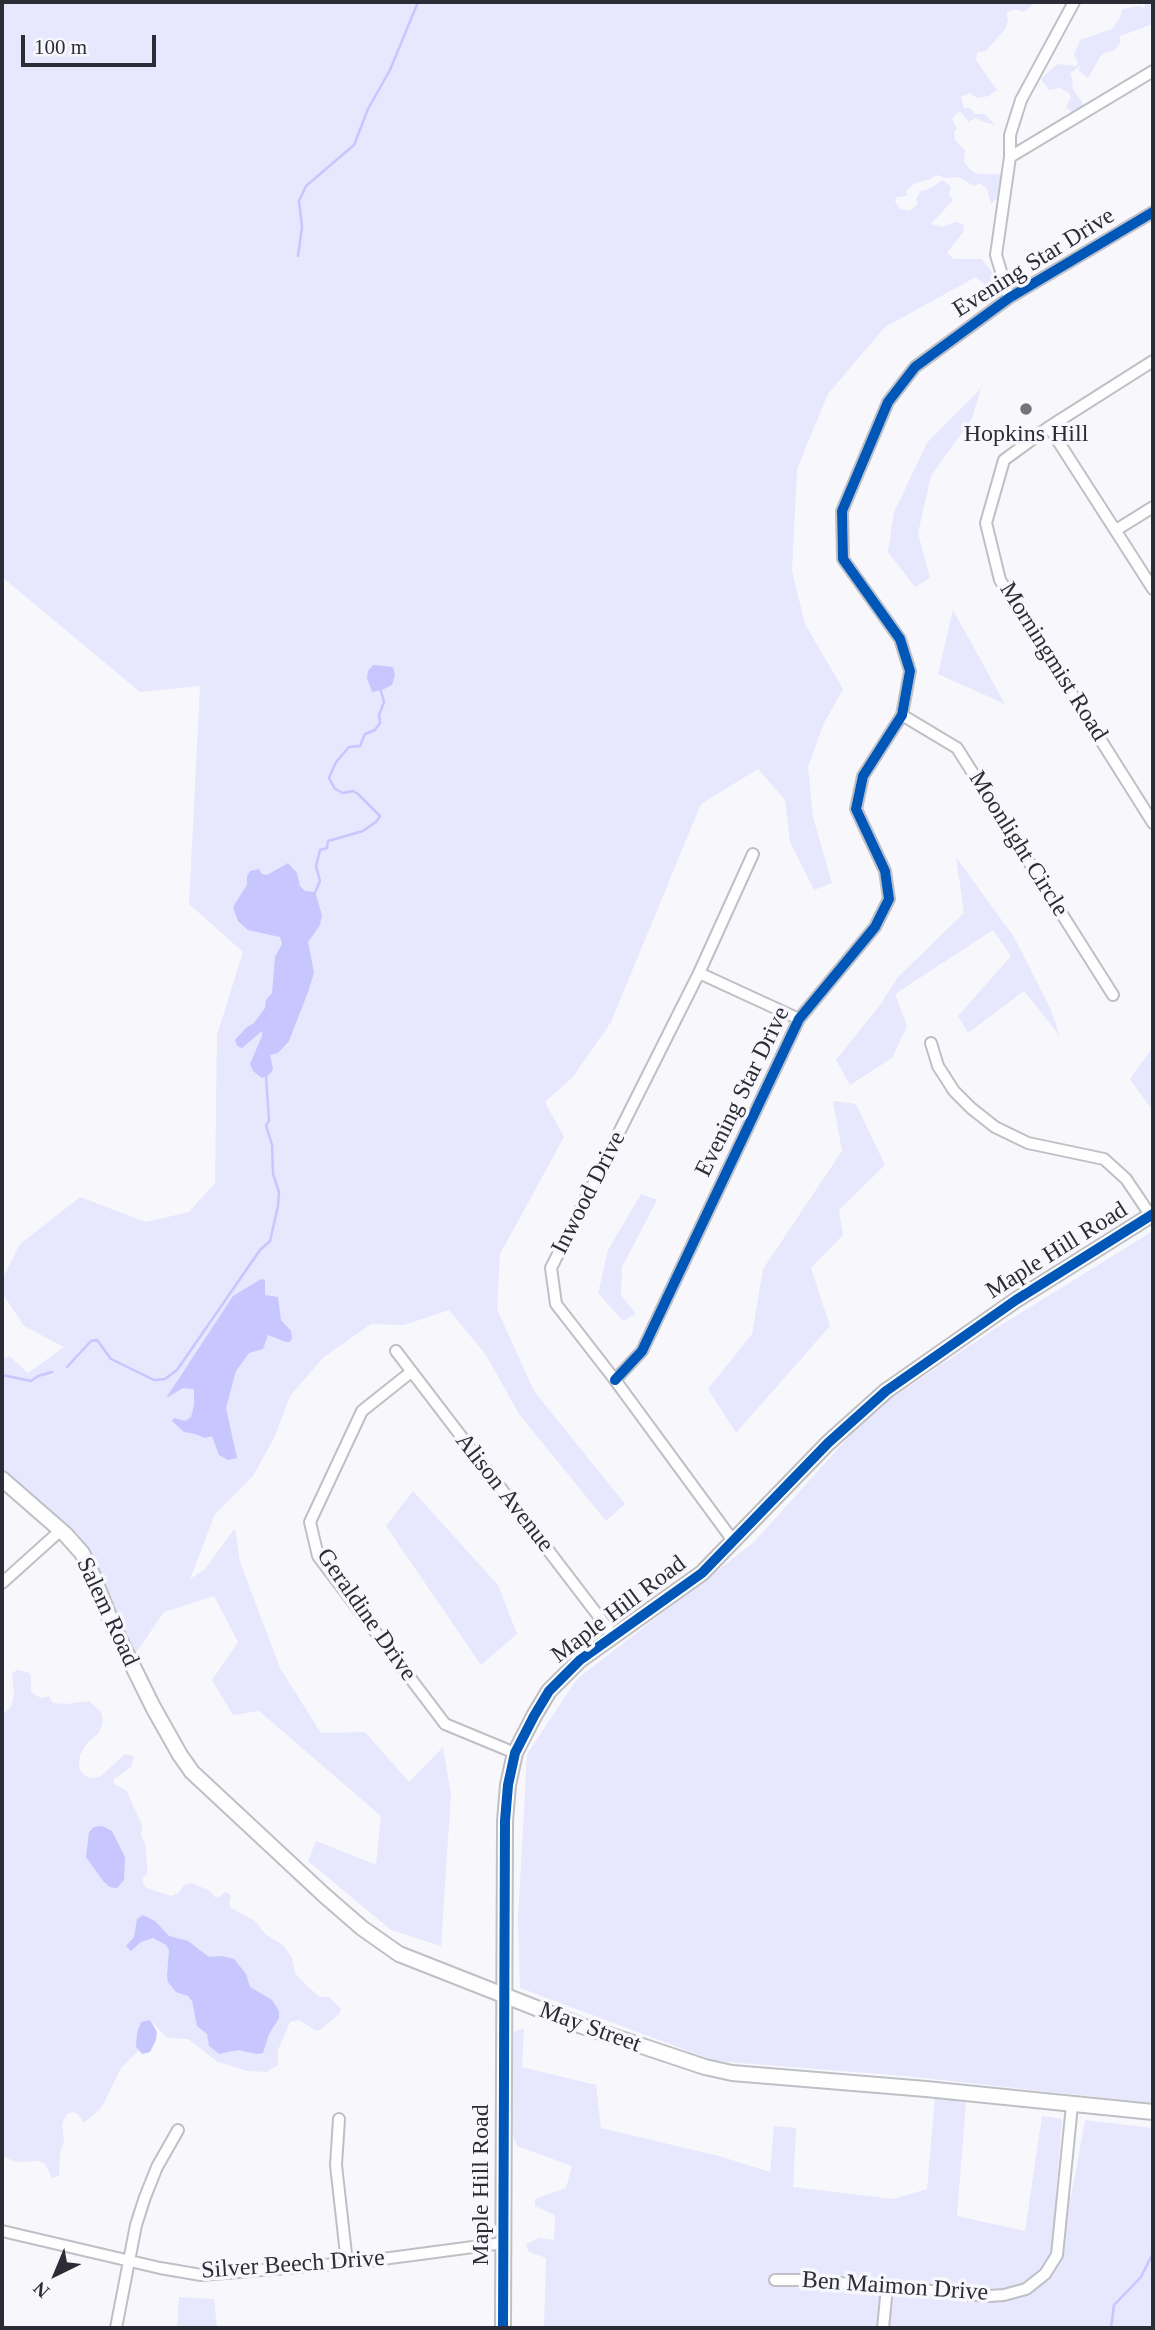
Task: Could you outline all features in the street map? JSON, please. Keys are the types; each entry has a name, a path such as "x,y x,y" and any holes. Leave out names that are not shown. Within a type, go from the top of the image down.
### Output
{"street":[{"path":"1009,298 996,255 1010,157 1010,135 1021,100 1074,2"},
{"path":"1010,157 1153,71"},
{"name":"Evening Star Drive","path":"615,1380 642,1351 799,1019 876,927 889,899 885,871 856,809 863,776 902,715 910,671 900,639 843,559 842,511 888,402 915,367 1009,298 1153,212"},
{"name":"Morningmist Road","path":"1153,361 1049,427 1004,460 986,523 1000,580 1153,824"},
{"path":"1049,427 1153,589"},
{"path":"1116,530 1153,507"},
{"name":"Moonlight Circle","path":"902,715 957,748 1113,995"},
{"name":"Inwood Drive","path":"734,1542 556,1304 551,1268 699,973 753,855"},
{"path":"699,973 799,1019"},
{"path":"931,1043 938,1066 954,1091 995,1127 1028,1143 1104,1159 1126,1179 1152,1215"},
{"name":"Maple Hill Road","path":"503,2328 505,1821 515,1753 534,1716 549,1691 580,1660 702,1573 828,1443 886,1391 1016,1300 1152,1215"},
{"name":"Alison Avenue","path":"396,1351 613,1635"},
{"name":"Geraldine Drive","path":"411,1372 362,1411 310,1522 318,1556 445,1724 515,1753"},
{"name":"Salem Road","path":"2,1479 74,1544 88,1565 113,1626 146,1693"},
{"path":"2,1583 61,1530"},
{"name":"May Street","path":"146,1693 164,1730 192,1772 362,1928 399,1954 582,2026 705,2067 732,2073 1153,2112"},
{"name":"Ben Maimon Drive","path":"775,2280 1004,2295 1037,2283 1052,2266 1057,2255 1072,2105"},
{"path":"339,2119 336,2165 347,2263"},
{"path":"116,2328 145,2197 157,2167 178,2130"},
{"name":"Silver Beech Drive","path":"2,2231 201,2275 347,2263 503,2243"},
{"path":"883,2328 887,2287"}],"shaded area":[{"path":"2,2 1042,2 1035,3 1024,12 1015,9 1006,13 1008,21 1005,29 986,51 977,52 976,60 997,90 989,96 977,98 970,93 961,97 964,108 970,108 975,114 985,114 995,125 975,118 968,122 962,113 958,112 952,119 957,129 954,132 955,140 965,150 964,162 978,174 1002,174 1003,193 991,204 987,189 980,183 974,186 958,177 936,175 915,183 906,191 907,196 897,197 895,201 900,209 910,211 918,203 916,199 921,191 943,180 951,187 949,195 953,200 931,224 942,227 956,222 963,224 964,231 947,253 954,259 982,259 996,277 994,284 999,290 997,297 987,305 978,294 984,284 976,277 885,327 828,394 797,469 792,571 805,624 843,689 824,723 808,767 813,817 832,883 814,890 790,842 785,800 758,769 701,804 611,1022 573,1077 545,1102 564,1137 500,1254 497,1309 534,1391 625,1504 606,1521 519,1414 486,1355 449,1310 404,1325 371,1324 323,1358 290,1396 275,1436 253,1476 215,1514 190,1579 205,1569 235,1528 240,1562 280,1668 321,1733 365,1732 409,1782 443,1747 451,1794 441,1946 391,1930 308,1861 316,1841 376,1865 381,1816 259,1711 233,1715 212,1680 238,1642 214,1596 164,1612 136,1653 88,1548 2,1468 2,1359 9,1356 28,1373 64,1347 24,1326 2,1293 2,1280 19,1245 80,1197 146,1222 189,1212 215,1183 217,1035 243,952 189,904 200,686 140,692 2,577"},
{"path":"1146,2 1153,2 1153,20 1150,25 1120,36 1120,43 1114,51 1106,52 1100,57 1088,78 1079,71 1080,65 1070,74 1073,89 1084,105 1072,112 1066,107 1071,97 1068,92 1060,88 1049,90 1041,79 1057,64 1076,66 1078,63 1074,55 1080,40 1112,29 1120,18 1122,9 1139,6 1144,8"},
{"path":"981,388 972,419 931,476 918,533 930,578 915,587 888,552 894,512 927,443"},
{"path":"953,610 1005,704 938,674"},
{"path":"956,857 1014,937 1051,1010 1060,1036 1024,991 968,1033 958,1016 1011,956 993,930 895,994 907,1026 892,1058 850,1085 836,1060 880,1005 898,977 964,913"},
{"path":"1153,1047 1153,1111 1130,1079"},
{"path":"833,1101 856,1104 885,1165 839,1210 843,1235 811,1268 830,1326 736,1433 708,1389 752,1334 763,1269 842,1151"},
{"path":"641,1194 657,1200 622,1267 621,1295 636,1314 623,1321 598,1293 608,1250"},
{"path":"1153,1231 1153,2103 905,2076 715,2061 520,1988 518,1919 527,1754 577,1679 754,1542 871,1412 993,1330"},
{"path":"413,1491 498,1585 517,1634 481,1665 386,1526"},
{"path":"17,1670 28,1672 31,1676 31,1691 35,1695 42,1698 49,1696 53,1703 89,1701 101,1712 103,1722 99,1733 88,1742 80,1755 79,1768 84,1775 90,1778 100,1777 125,1754 134,1756 131,1767 114,1779 114,1784 126,1790 142,1825 141,1835 145,1843 147,1864 143,1883 146,1888 171,1896 179,1893 184,1885 192,1883 218,1898 225,1892 228,1893 231,1896 231,1908 255,1921 265,1934 283,1945 292,1958 295,1973 320,1997 329,1997 341,2009 339,2014 320,2030 315,2030 299,2020 290,2022 278,2050 278,2065 267,2072 247,2071 218,2062 188,2039 167,2038 150,2020 137,2033 138,2051 121,2068 102,2107 84,2123 78,2114 67,2114 62,2124 64,2142 60,2153 59,2176 52,2178 45,2164 40,2161 16,2162 2,2156 2,1716 12,1705 12,1673"},
{"path":"524,2028 522,2067 596,2085 601,2128 719,2156 770,2172 774,2126 796,2128 793,2187 893,2199 927,2189 935,2097 966,2102 957,2216 1025,2231 1042,2116 1062,2119 1056,2192 1071,2197 1085,2120 1153,2128 1153,2328 544,2328 546,2258 529,2252 526,2244 539,2238 554,2240 555,2215 535,2206 535,2199 566,2188 572,2166 517,2146 510,2127 511,2033"},
{"path":"179,2297 214,2299 217,2328 177,2328"}],"water":[{"path":"373,665 393,667 395,675 392,685 372,692 367,678"},
{"path":"288,863 297,873 300,886 305,891 315,892 322,915 320,925 308,942 314,973 308,992 289,1041 278,1053 270,1055 273,1069 262,1078 253,1071 250,1064 262,1031 242,1048 237,1046 235,1040 254,1023 265,1008 266,1000 272,993 275,957 282,944 280,937 248,930 238,921 233,907 247,885 250,871 259,869 262,874 267,875"},
{"path":"261,1279 265,1280 265,1295 278,1297 281,1320 291,1331 292,1338 290,1342 286,1342 268,1335 263,1349 249,1353 236,1371 226,1408 237,1458 228,1460 219,1455 212,1436 205,1438 184,1432 172,1421 174,1418 185,1421 191,1417 194,1389 183,1388 166,1398 233,1296"},
{"path":"102,1826 112,1831 125,1857 124,1880 117,1888 104,1882 86,1857 89,1832 94,1827"},
{"path":"143,1915 155,1921 169,1936 188,1941 209,1957 234,1959 246,1974 250,1987 272,2000 279,2011 279,2018 269,2034 263,2053 238,2050 219,2054 209,2046 207,2034 197,2026 192,2001 188,1996 176,1992 168,1982 169,1950 166,1945 153,1938 141,1942 131,1951 126,1946 134,1937 137,1919"},
{"path":"150,2020 157,2032 156,2040 150,2052 142,2054 136,2047 137,2033 141,2022"}],"waterway":[{"path":"298,256 302,227 299,201 306,186 354,145 368,109 390,70 418,2"},
{"path":"314,895 320,881 316,866 320,850 327,848 328,841 363,831 380,816 358,794 353,791 343,793 335,789 329,778 336,762 349,747 360,746 365,734 375,730 380,723 379,715 384,702 381,691"},
{"path":"67,1367 91,1341 97,1340 111,1359 154,1380 165,1379 177,1370 260,1250 270,1241 279,1192 273,1174 272,1145 266,1125 269,1121 266,1076"},
{"path":"2,1375 31,1381 52,1372"},
{"path":"1111,2328 1114,2305 1141,2277 1153,2253"}],"cycle path":[{"path":"615,1380 642,1351 799,1019 875,927 889,899 885,871 856,809 863,776 902,715 910,671 900,639 843,559 842,511 888,402 915,367 1009,298 1153,212"},
{"path":"503,2328 505,1821 508,1785 515,1753 534,1716 549,1691 580,1660 702,1573 828,1443 886,1391 1016,1300 1153,1214"}],"place":[{"name":"Hopkins Hill","path":"1026,409"}]}
